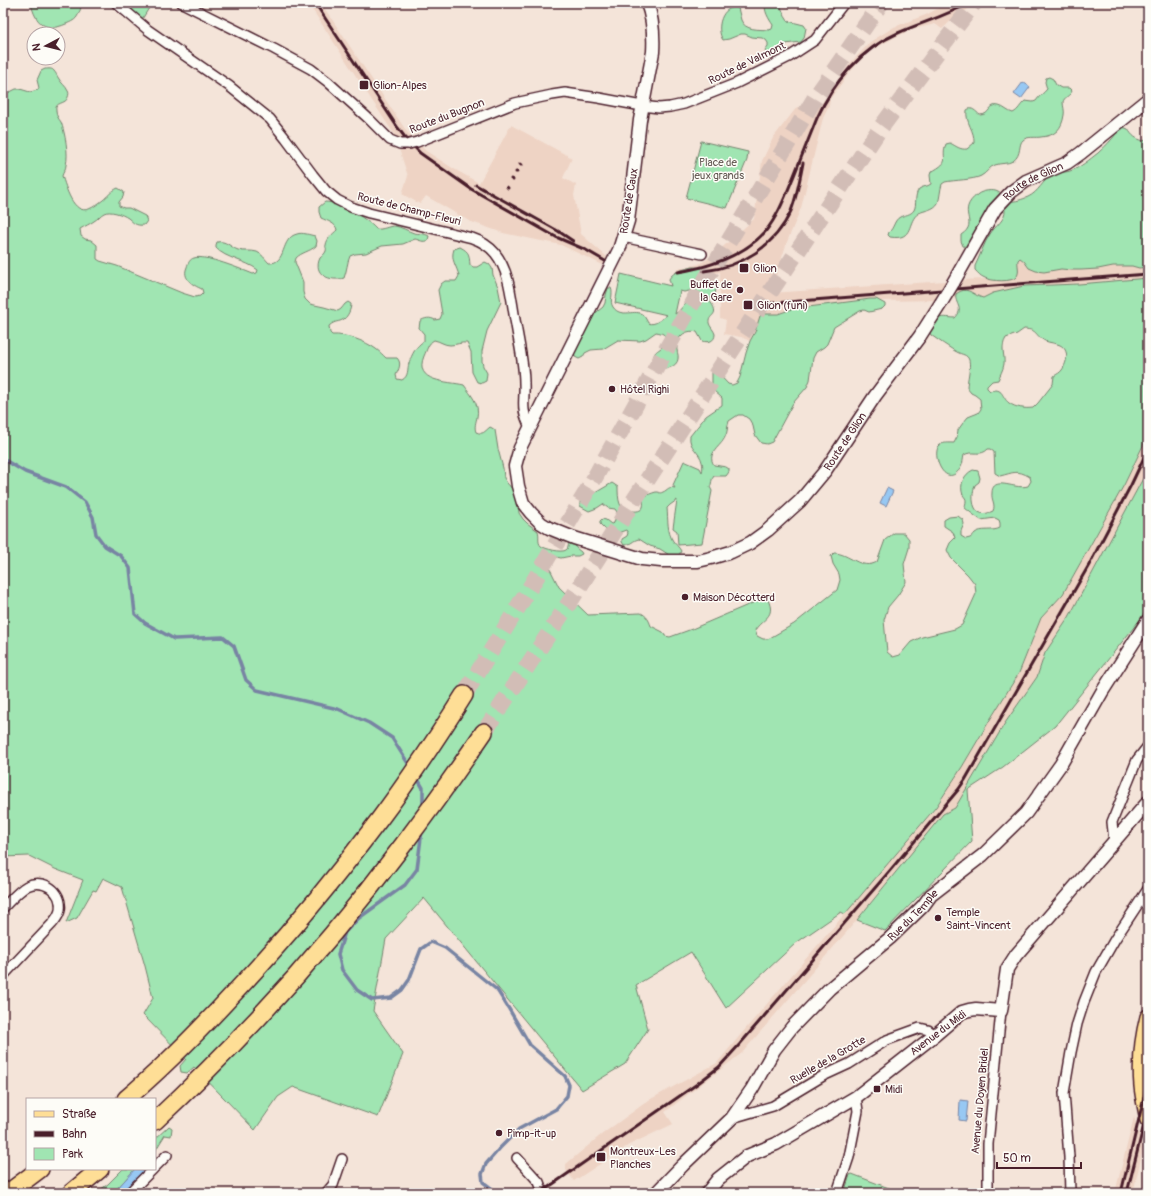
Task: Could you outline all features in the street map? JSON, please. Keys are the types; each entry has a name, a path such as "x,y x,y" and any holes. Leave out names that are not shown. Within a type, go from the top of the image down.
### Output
{"highway":[{"path":"127,1098 187,1042 282,941 340,871 384,813 464,695"},
{"path":"156,1120 179,1099 251,1025 296,976 342,922 403,845 484,732"},
{"path":"8,1193 39,1170"},
{"path":"71,1193 99,1170"}],"main road":[{"path":"1148,1017 1144,1032 1141,1068 1142,1087 1148,1120"}],"street":[{"name":"Route de Champ-Fleuri","path":"116,3 148,30 229,86 270,119 326,191 337,200 351,207 369,213 472,238 482,242 492,250 504,268 508,281 520,347 524,382 523,407 530,427"},
{"name":"Route du Bugnon","path":"182,3 311,69 328,82 394,143 406,144 417,142 515,103 565,93 642,106"},
{"name":"Route de Caux","path":"530,427 616,257 628,221 642,106 651,64 653,41 652,20 647,3"},
{"name":"Route de Valmont","path":"642,106 664,108 684,104 737,83 790,57 815,40 844,3"},
{"name":"Route de Glion","path":"530,427 520,448 515,466 518,486 523,503 541,523 549,528 574,538 642,559 662,561 698,561 731,552 750,543 768,530 800,501 824,471 875,396 920,336 996,210 1011,192 1026,181 1067,163 1148,99"},
{"path":"623,237 702,254"},
{"name":"Rue du Temple","path":"656,1193 732,1118 752,1089 774,1050 792,1027 829,989 890,938 923,906 931,895 983,855 1026,813 1061,764 1102,692 1148,620"},
{"path":"1114,841 1112,822 1137,760 1148,746"},
{"path":"1001,1011 1006,974 1012,960 1148,802"},
{"path":"3,908 24,888 37,884 46,886 55,891 59,898 60,905 58,915 52,924 3,976"},
{"path":"1070,1193 1064,1093 1070,1052 1077,1024 1096,972 1115,939 1148,889"},
{"name":"Avenue du Midi","path":"707,1193 718,1179 747,1156 776,1144 856,1097 962,1012 976,1009 1001,1011"},
{"name":"Avenue du Doyen Bridel","path":"988,1193 988,1144 1001,1011"},
{"name":"Ruelle de la Grotte","path":"732,1118 773,1106 822,1076 850,1064 887,1040 920,1028 928,1030 935,1035"},
{"path":"837,1193 849,1157 852,1142 858,1111 856,1097"},
{"path":"156,1166 167,1155"},
{"path":"516,1158 539,1182 543,1193"},
{"path":"326,1193 333,1185 342,1159"},
{"path":"130,1193 152,1170"}],"shaded area":[{"path":"308,3 321,3 407,132 426,151 454,169 479,183 511,125 572,158 563,178 576,185 574,195 581,234 607,257 603,265 561,245 503,233 469,221 426,196 420,204 402,194 408,176 394,134"},
{"path":"947,3 978,3 955,17 942,29 935,24 914,29 897,36 868,52 850,72 830,99 829,106 823,118 801,208 787,242 775,279 771,286 771,293 960,280 986,279 996,281 1018,272 1018,260 1020,258 1029,268 1054,270 1081,270 1125,265 1139,268 1148,267 1148,278 1079,284 1024,286 993,293 983,298 975,294 956,294 955,298 944,300 881,301 870,299 792,309 778,314 763,314 750,341 741,337 724,334 726,320 720,318 720,272 707,275 677,276 677,269 699,264 706,260 754,219 762,161 773,138 797,107 820,106 851,62 870,42 894,27 928,14"},
{"path":"1148,435 1148,469 1069,617 1045,653 1037,677 1005,723 955,808 943,814 857,920 742,1053 665,1112 673,1124 629,1145 574,1181 566,1170 566,1164 601,1135 649,1100 717,1063 936,808 1019,673 1041,618 1063,594 1124,485"},
{"path":"1134,1117 1143,1149 1133,1193 1115,1193"}],"green space":[{"path":"31,3 82,3 75,20 61,26 45,26 35,16"},
{"path":"120,3 152,3 141,21"},
{"path":"766,3 778,3 788,21 804,25 806,28 804,38 801,42 785,44 774,55 768,56 765,50 768,43 762,38 741,34 723,40 720,24 724,13 732,8 738,8 743,24 749,28 772,29 773,25 766,11"},
{"path":"45,69 53,70 69,92 67,99 58,104 56,111 61,122 67,149 66,166 62,176 74,204 83,210 89,209 98,204 111,192 118,188 124,192 123,197 119,202 119,206 129,208 145,216 147,221 144,225 139,225 135,224 123,215 107,212 80,229 81,236 85,239 91,240 97,245 97,259 100,261 117,266 195,297 200,296 203,293 202,289 189,281 187,278 186,271 190,260 199,257 206,258 253,274 257,273 258,270 253,267 220,252 216,248 217,242 225,243 240,251 257,252 269,263 275,262 279,259 285,245 292,236 301,233 315,236 317,241 316,246 298,256 295,262 303,282 305,299 310,304 338,311 346,303 348,302 351,304 349,312 345,318 329,326 330,333 332,335 349,337 361,341 372,346 386,358 397,358 400,364 396,375 397,379 402,380 407,375 409,363 413,353 424,341 424,334 419,328 420,321 428,318 435,320 440,319 442,314 438,290 441,284 445,281 456,281 459,276 453,260 454,249 460,247 466,251 469,256 470,265 473,267 477,267 485,262 489,264 492,268 498,287 501,302 487,331 482,351 483,366 487,373 486,381 482,383 477,382 472,372 471,352 467,343 450,345 434,340 432,341 424,356 422,365 423,371 434,379 464,385 476,404 478,412 475,426 476,432 485,432 490,427 495,430 504,478 514,491 518,501 519,513 527,523 538,531 539,543 541,546 564,551 568,548 569,541 574,543 576,548 581,552 582,554 578,556 561,558 547,555 545,556 545,559 559,587 588,615 641,613 648,618 651,626 663,632 665,636 670,637 762,599 768,600 770,614 755,630 757,636 763,639 768,639 794,624 837,590 840,580 831,556 834,553 860,563 871,564 877,562 885,540 894,533 904,533 909,539 909,548 904,564 906,582 888,607 884,620 887,652 893,657 900,655 911,642 922,637 955,629 962,625 976,594 975,584 951,558 947,550 950,543 955,538 953,532 944,526 944,520 949,517 958,516 963,520 964,524 961,531 961,536 966,539 971,538 975,533 984,530 994,530 1000,528 999,520 995,518 981,520 965,508 966,500 962,491 963,480 967,474 973,470 978,471 980,478 979,482 975,485 973,502 977,511 981,513 993,511 994,506 992,493 994,486 997,484 1025,487 1028,486 1031,481 1030,477 1018,472 1000,476 995,473 994,452 990,449 982,453 970,453 964,455 962,466 955,474 946,474 942,471 940,466 937,455 939,446 944,443 954,443 958,430 963,423 968,417 978,413 981,409 980,399 971,393 967,388 970,367 968,358 932,336 929,329 937,319 946,317 955,318 958,315 959,309 956,301 956,294 960,291 964,290 983,298 993,293 1024,286 1079,284 1148,278 1148,435 1124,485 1063,594 1041,618 1019,673 936,807 845,914 841,912 796,943 726,1008 691,952 636,985 648,1029 625,1064 582,1090 424,898 386,939 373,1011 403,1054 378,1117 293,1087 278,1097 255,1130 194,1067 187,1073 181,1072 180,1066 186,1059 143,1015 153,998 122,887 103,878 96,891 93,890 77,918 66,923 83,880 55,869 29,856 3,857 3,93 8,93 16,89 30,92 38,90 37,80 41,71","holes":["1024,329 1032,330 1045,341 1058,344 1063,347 1067,357 1062,370 1054,376 1053,384 1033,408 1012,405 1006,401 1000,391 990,391 987,388 992,381 998,380 1002,370 1004,364 1003,345 1006,338 1017,334"]},
{"path":"1049,77 1053,79 1056,85 1061,88 1069,88 1072,91 1063,102 1063,120 1057,131 1046,136 1025,139 1021,144 1016,159 1009,163 997,164 981,176 945,182 942,184 938,203 932,208 915,216 907,233 898,237 890,237 888,235 898,218 913,212 917,191 922,187 931,184 931,172 944,162 946,144 950,143 958,148 967,149 974,143 973,134 967,119 967,110 972,109 980,115 986,113 993,106 995,106 1001,107 1013,113 1025,101 1036,101 1047,89 1045,82 1046,78"},
{"path":"1123,127 1128,129 1139,139 1144,141 1148,138 1148,267 1139,268 1132,266 1113,266 1098,269 1061,269 1044,272 1029,268 1020,258 1018,260 1017,276 1011,280 1002,281 983,277 975,270 975,266 984,245 992,231 1004,217 1005,210 1002,209 967,247 963,246 961,235 969,226 967,211 971,200 978,194 985,191 996,191 1010,201 1017,201 1028,197 1032,195 1052,175 1074,170 1088,161 1098,153"},
{"name":"Place de jeux grands","path":"701,141 748,152 747,160 727,208 686,198"},
{"path":"325,202 338,205 352,211 376,229 395,226 400,227 414,233 427,235 429,236 428,240 423,241 415,239 403,244 382,246 366,253 355,254 350,256 344,278 329,278 321,273 318,264 320,258 326,251 326,246 330,236 337,230 333,224 321,218 319,207"},
{"path":"693,267 703,269 716,288 715,295 709,300 714,309 714,314 709,320 715,334 713,340 709,342 702,341 697,332 687,332 681,336 677,342 678,357 676,364 660,370 654,365 653,359 655,352 665,344 667,339 663,334 656,332 640,341 618,340 603,349 591,350 579,359 575,357 574,354 593,315 603,307 605,303 608,288 611,288 612,290 611,302 616,311 624,313 640,313 644,316 648,323 651,324 658,322 667,315 615,303 621,274 671,286 669,279 673,274","holes":["694,290 703,295 703,299 701,301 697,303 688,301 675,314 680,291 684,292"]},
{"path":"876,299 885,304 885,306 882,309 869,312 864,310 860,311 834,327 827,344 816,352 813,358 810,380 807,387 793,403 772,442 767,444 761,443 755,435 753,426 749,419 743,415 738,415 729,421 726,435 715,450 712,461 714,465 726,467 729,469 729,472 726,476 714,476 712,479 710,487 712,491 702,543 678,545 677,531 673,528 677,500 667,508 668,521 671,537 681,551 679,555 671,556 639,539 624,545 622,539 627,536 628,533 626,530 615,534 607,531 600,524 600,521 602,519 611,524 614,523 617,512 615,509 608,508 603,504 589,511 580,506 581,499 612,483 618,487 618,496 621,506 627,510 638,511 643,507 643,497 656,492 662,493 669,488 675,488 673,485 684,461 700,468 702,472 703,466 701,458 692,446 690,436 706,416 722,405 722,398 714,391 712,387 712,372 715,370 728,384 732,385 737,383 750,341 755,332 760,316 763,314 778,314 792,309"},
{"path":"1148,469 1148,608 1146,612 1055,726 1003,767 968,790 972,841 885,931 857,920 943,814 955,808 1005,723 1037,677 1045,653 1069,617"},
{"path":"169,1126 172,1128 171,1136 165,1135 156,1149 156,1138"},
{"path":"122,1170 134,1170 114,1192 115,1193 96,1193 108,1184"},
{"path":"852,1174 902,1193 844,1193 850,1175"}],"water":[{"path":"1023,82 1030,87 1021,99 1014,94"},
{"path":"887,488 893,491 886,506 880,503"},
{"path":"960,1100 968,1101 966,1121 959,1120"},
{"path":"134,1170 144,1170 122,1193 114,1192"}],"waterway":[{"path":"3,459 25,472 66,487 85,502 93,517 96,534 105,546 121,556 130,568 135,614 145,623 174,639 223,637 234,646 246,680 257,690 338,709 369,723 392,738 411,768"},
{"path":"416,776 423,788 423,808"},
{"path":"422,830 417,869 405,885 359,918 345,932 338,954 342,970 357,990 372,1000 391,998 402,990 409,980 421,949 431,942 445,948 497,990 530,1045 565,1076 569,1085 567,1096 556,1109 519,1129 486,1164 482,1174 483,1182 495,1191 501,1193"}],"tunnel":[{"path":"464,695 590,486 703,284 815,98 881,3"},
{"path":"484,732 752,319 879,130 974,3"}],"railway":[{"path":"315,3 398,128 420,153 471,189 556,237 586,250 605,261"},
{"path":"678,272 702,267 736,254 746,248 765,232 781,206 817,118 831,92 860,58 872,48 898,33 951,12 968,3"},
{"path":"704,271 718,269 744,259 756,253 776,235 791,211 797,193 803,163"},
{"path":"476,185 573,241"},
{"path":"761,304 1148,274"},
{"path":"540,1193 697,1084 719,1067 958,790 1089,565 1148,449"},
{"path":"1121,1193 1148,1081"},
{"path":"1127,1193 1148,1108"}],"place":[{"name":"Glion-Alpes","path":"364,85"},
{"name":"Glion","path":"744,268"},
{"name":"Buffet de la Gare","path":"740,290"},
{"name":"Glion (funi)","path":"748,305"},
{"name":"Hôtel Righi","path":"612,389"},
{"name":"Maison Décotterd","path":"685,597"},
{"name":"Temple Saint-Vincent","path":"938,918"},
{"name":"Midi","path":"877,1089"},
{"name":"Pimp-it-up","path":"499,1133"},
{"name":"Montreux-Les Planches","path":"601,1157"}]}
